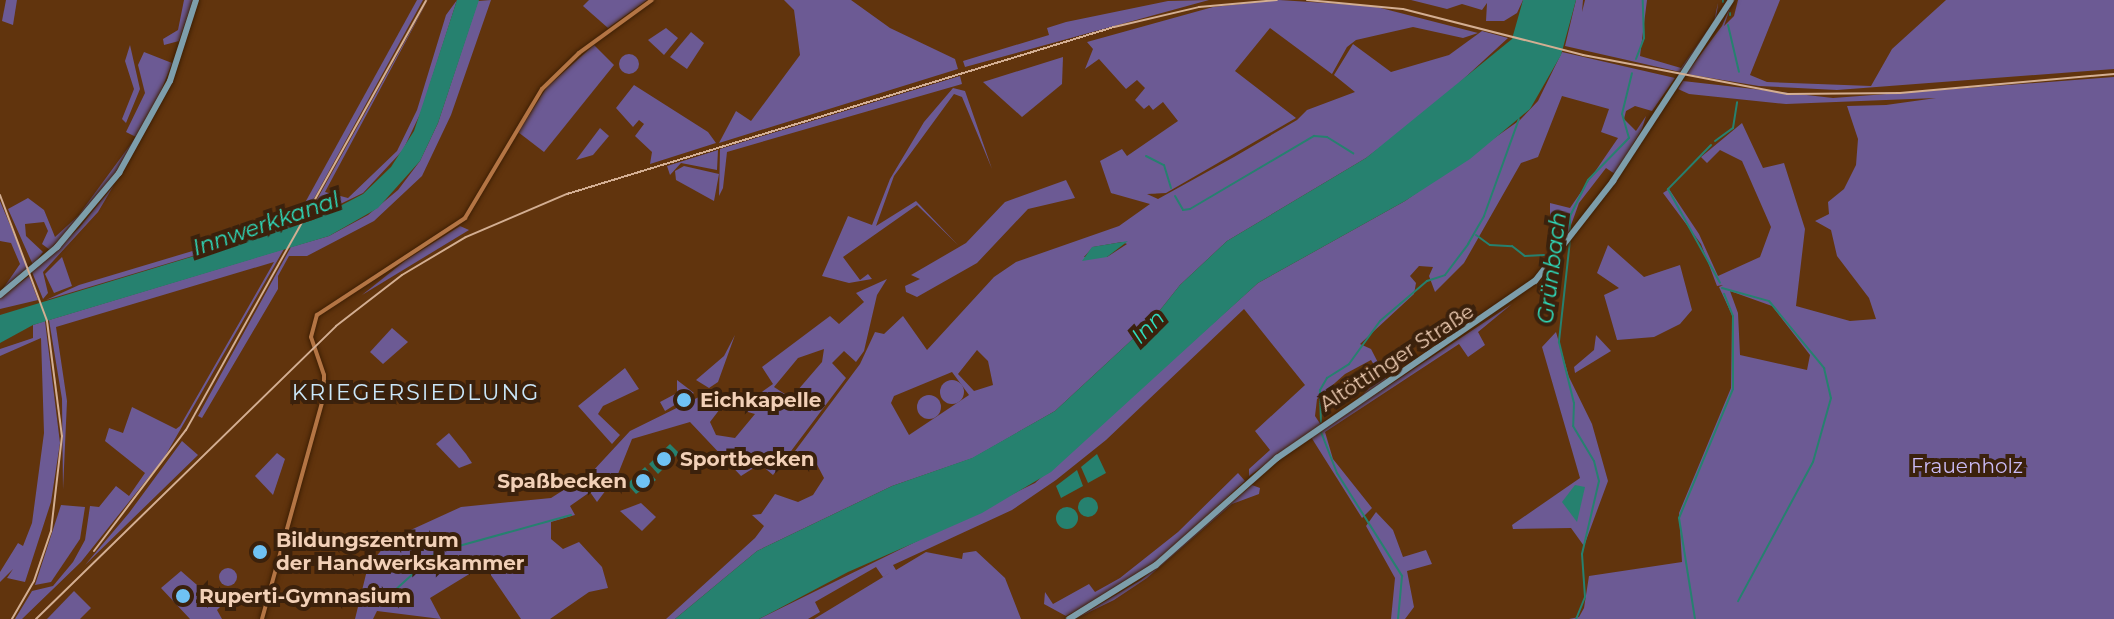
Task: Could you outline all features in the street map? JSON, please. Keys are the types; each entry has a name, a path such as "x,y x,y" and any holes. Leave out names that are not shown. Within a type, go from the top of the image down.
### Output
{"main road":[{"path":"0,295 57,247 119,173 170,81 196,0"},
{"name":"Altöttinger Straße","path":"1069,619 1156,565 1277,458 1514,299 1573,236 1731,0"}],"street":[{"path":"262,619 324,396 324,375 311,337 317,315 465,218 547,83 652,0"}],"green space":[{"path":"6,0 17,0 13,25 2,21"},
{"path":"184,0 193,0 179,41 164,45 163,39 178,30"},
{"path":"417,0 423,0 301,222 296,219"},
{"path":"428,0 325,192 348,198 397,151 417,110 446,15 457,0 421,112 403,150 363,193 305,221"},
{"path":"491,0 451,115 422,176 374,221 307,256 289,256 278,276 278,289 202,418 198,416 291,247 329,236 368,215 398,190 420,161 438,123 478,1"},
{"path":"589,0 647,0 608,28 583,6"},
{"path":"784,0 851,0 890,28 955,59 958,69 719,143 736,111 751,121 800,55 794,10"},
{"path":"1209,0 965,67 963,61 1049,35 1047,28 1066,22 1168,1"},
{"path":"1279,0 1373,6 1478,33 1463,38 1413,27 1356,40 1347,47 1332,74 1270,28 1235,71 1296,118 1166,193 1147,194 1158,199 1297,120 1307,110 1355,92 1334,75 1353,44 1391,72 1449,55 1482,31 1508,38 1433,107 1366,158 1227,241 1180,285 1149,324 1055,411 973,458 892,486 757,551 675,619 666,619 755,538 764,526 752,515 761,514 775,494 798,502 813,495 824,478 814,459 795,451 860,364 875,332 884,334 903,316 927,350 994,277 1016,262 1119,226 1150,204 1111,193 1100,161 1122,149 1127,156 1178,121 1163,102 1153,110 1149,105 1144,109 1135,100 1145,88 1137,80 1126,89 1099,59 1085,69 1093,49 1087,42 1213,7","holes":["1122,242 1127,244 1107,257 1084,257 1093,247","977,350 988,361 993,385 974,391 958,374","952,372 969,395 909,435 891,403 894,396"]},
{"path":"1411,0 1523,0 1517,13 1504,21 1486,21 1487,3 1482,10 1462,4 1447,9"},
{"path":"1576,0 1583,0 1582,12 1585,0 1647,0 1640,56 1681,68 1714,21 1718,3 1716,20 1680,72 1565,46"},
{"path":"1733,0 1724,26 1734,16 1738,0 1780,0 1750,75 1767,82 1871,86 1892,49 1946,0 2114,0 2114,69 1837,90 1759,86 1686,74 1722,26"},
{"path":"666,28 678,38 664,55 648,40"},
{"path":"691,32 704,43 687,69 670,57"},
{"path":"130,45 140,89 126,123 122,119 134,89 125,61"},
{"path":"594,45 614,65 544,152 518,132 547,87"},
{"path":"144,52 172,63 154,109 110,182 50,250 42,244 48,231 44,222 25,224 26,236 43,252 33,265 8,209 28,198 44,210 55,237 78,216 136,137 126,132 145,93 138,65"},
{"path":"1562,52 1675,78 1652,111 1635,106 1626,111 1624,119 1636,131 1646,116 1642,129 1615,174 1606,168 1579,203 1565,242 1550,231 1550,203 1570,208 1618,138 1601,132 1609,109 1562,96 1538,157 1521,163 1464,263 1435,292 1429,276 1433,267 1419,266 1410,276 1416,283 1414,294 1360,344 1371,349 1387,380 1356,401 1381,377 1371,360 1345,374 1317,399 1315,416 1321,425 1249,476 1249,469 1270,450 1255,431 1305,385 1244,309 1106,440 1056,480 1012,510 893,565 896,570 926,552 962,559 963,553 976,551 1005,578 1021,619 814,619 893,571 883,577 876,567 815,602 820,612 808,619 759,619 1035,483 1258,283 1405,201 1520,120 1538,101"},
{"path":"625,54 633,54 639,64 633,74 625,74 619,68 619,60"},
{"path":"1063,57 1062,84 1022,117 983,82"},
{"path":"960,76 962,84 727,152 723,188 719,196 720,149"},
{"name":"Frauenholz","path":"2114,77 2114,619 1569,619 1579,617 1584,608 1589,576 1682,562 1679,513 1731,388 1732,315 1719,287 1723,285 1717,286 1701,244 1663,193 1669,189 1699,234 1718,276 1760,257 1771,227 1742,161 1720,150 1707,163 1701,157 1742,123 1763,168 1784,163 1805,229 1796,306 1850,321 1876,319 1869,298 1837,256 1831,230 1815,221 1829,214 1828,202 1844,189 1856,165 1858,139 1847,106 1886,105 1936,98 1786,104 1689,94 1678,89 1683,81 1833,98","holes":["1730,291 1772,306 1810,355 1807,370 1740,355 1738,313"]},
{"path":"634,85 708,132 716,143 650,164 652,152 635,136 644,124 639,120 633,127 616,108"},
{"path":"953,88 965,91 992,169 962,97 954,94 894,176 876,226 916,201 958,245 917,205 843,257 860,280 868,274 872,279 849,283 822,276 848,216 872,225 890,179 924,122"},
{"path":"600,128 609,136 593,155 576,160"},
{"path":"718,150 717,170 681,163 670,175 667,166"},
{"path":"684,166 719,174 714,201 676,180 675,171"},
{"path":"1066,180 1075,198 1028,209 977,263 917,297 906,292 905,286 920,279 911,275 966,243 1005,202"},
{"path":"114,185 98,212 43,272 48,293 43,299 32,272 79,228"},
{"path":"0,201 29,270 0,293 20,264 11,243 0,241"},
{"path":"296,220 296,225 46,300 79,285"},
{"path":"460,226 469,230 362,295 406,260"},
{"path":"1608,245 1644,277 1680,265 1692,310 1680,324 1654,337 1617,340 1604,295 1619,288 1597,273"},
{"path":"284,249 164,458 81,562 22,619 15,619 32,591 53,586 73,562 85,540 90,506 99,507 116,486 129,496 145,473 105,441 109,428 123,433 132,407 176,429 180,426 274,262 56,327 67,401 63,490 62,399 49,320"},
{"path":"62,257 72,286 54,293 45,274"},
{"path":"29,276 38,300 0,309 0,298"},
{"path":"887,279 877,295 864,351 856,362 844,351 832,363 846,378 773,475 760,464 741,476 690,422 632,439 618,474 597,502 590,492 570,506 575,515 551,522 551,539 563,549 579,542 602,567 608,588 589,592 550,619 521,619 484,565 430,598 441,619 377,611 373,619 355,619 368,566 391,539 461,507 551,498 592,472 630,431 705,394 708,401 745,404 773,384 762,367 830,316 839,324 864,302 856,293","holes":["824,349 822,362 791,398 774,387 798,358","723,405 755,414 735,438 716,435 710,422"]},
{"path":"1512,304 1478,332 1485,345 1468,357 1459,344 1325,432 1333,459 1372,508 1362,518 1311,437"},
{"path":"45,321 60,443 51,502 25,582 7,578 13,569 0,582 0,572 18,543 23,546 32,523 44,433 41,338 0,356 0,349 33,338 33,325"},
{"path":"392,328 408,342 383,364 370,352"},
{"path":"1556,332 1569,377 1592,424 1608,481 1584,546 1571,528 1513,529 1512,525 1580,478 1542,347"},
{"path":"735,335 718,382 709,388 696,380 724,356"},
{"path":"1596,335 1611,351 1575,373 1574,367 1594,350"},
{"path":"625,368 639,389 603,406 598,414 620,435 612,444 578,406"},
{"path":"677,380 694,393 665,411 660,402 677,393"},
{"path":"952,380 960,384 964,392 960,400 952,404 944,400 940,392 944,384"},
{"path":"929,395 938,398 941,407 938,416 929,419 920,416 917,407 920,398"},
{"path":"449,433 472,463 459,468 436,444"},
{"path":"182,441 198,455 85,565 129,513"},
{"path":"277,453 285,459 273,495 255,476"},
{"path":"1238,473 1245,481 1164,556 1105,597 1066,616 1044,604 1045,592 1053,604 1089,584 1095,592 1120,578 1178,532"},
{"path":"1252,485 1260,488 1259,494 1232,504 1147,578 1114,600 1075,619 1141,580"},
{"path":"641,503 656,517 642,531 620,511"},
{"path":"61,505 85,507 80,539 51,582 35,585"},
{"path":"1376,512 1393,530 1403,557 1426,550 1432,564 1407,571 1414,607 1405,619 1391,619 1395,578 1366,526"},
{"path":"228,568 237,577 228,586 219,577"},
{"path":"181,571 221,606 217,610 222,619 190,619 161,588"},
{"path":"74,591 91,608 80,619 47,619"}],"water":[{"path":"457,0 479,0 438,123 420,161 378,208 329,236 33,325 0,343 0,315 313,220 363,194 391,167 414,131"},
{"name":"Inn","path":"1523,0 1576,0 1561,55 1530,109 1470,159 1405,201 1258,283 1051,472 982,513 848,572 759,619 675,619 757,551 892,486 972,458 1055,411 1149,324 1180,285 1227,241 1366,158 1512,39"},
{"path":"1128,241 1107,257 1082,261 1092,247"},
{"name":"Sportbecken","path":"670,444 679,453 658,474 649,464"},
{"path":"1097,454 1106,473 1088,483 1081,467"},
{"name":"Spaßbecken","path":"645,467 656,480 636,494 627,484"},
{"path":"1077,470 1083,486 1061,498 1056,486"},
{"path":"1575,485 1585,487 1577,522 1562,502"},
{"path":"1084,497 1092,497 1098,507 1092,517 1084,517 1078,511 1078,503"},
{"path":"1067,507 1075,510 1078,518 1075,526 1067,529 1059,526 1056,518 1059,510"}],"waterway":[{"name":"Grünbach","path":"1636,59 1644,38 1643,0"},
{"path":"1728,25 1739,72"},
{"name":"Grünbach","path":"1570,234 1570,216 1588,180 1629,138 1622,114 1632,73"},
{"path":"1715,141 1733,128 1737,102"},
{"path":"1321,422 1320,390 1327,378 1349,364 1380,321 1427,281 1445,275 1468,244 1484,216 1519,119"},
{"path":"1175,196 1183,210 1190,209 1314,136 1327,137 1353,153"},
{"path":"1711,145 1668,189 1720,283"},
{"path":"1146,156 1164,165 1171,188"},
{"path":"1476,235 1490,245 1512,246 1525,256 1544,255"},
{"name":"Grünbach","path":"1570,240 1559,342 1574,403 1573,426 1594,461 1599,481 1582,554 1585,597 1576,619"},
{"path":"1722,288 1769,301 1824,368 1831,398 1813,462 1738,601"},
{"path":"1695,619 1679,518 1733,389 1733,316 1724,294"},
{"path":"1321,432 1337,473 1402,576 1398,619"},
{"path":"382,602 437,552 571,515"}],"railway":[{"path":"94,551 186,430 426,0"},
{"path":"36,619 336,326 402,275 466,237 567,194 1114,27 1199,7 1277,0"},
{"path":"1307,0 1403,9 1583,55 1787,94 1900,93 2114,74"},
{"path":"0,195 47,321 62,436 51,531 34,581 12,619"}],"place":[{"name":"Eichkapelle","path":"684,400"},
{"name":"Sportbecken","path":"664,459"},
{"name":"Spaßbecken","path":"643,481"},
{"name":"Bildungszentrum der Handwerkskammer","path":"260,552"},
{"name":"Ruperti-Gymnasium","path":"183,596"}],"district":[{"name":"KRIEGERSIEDLUNG","path":"416,393"}],"water label":[{"name":"Innwerkkanal","path":"266,224"}]}
